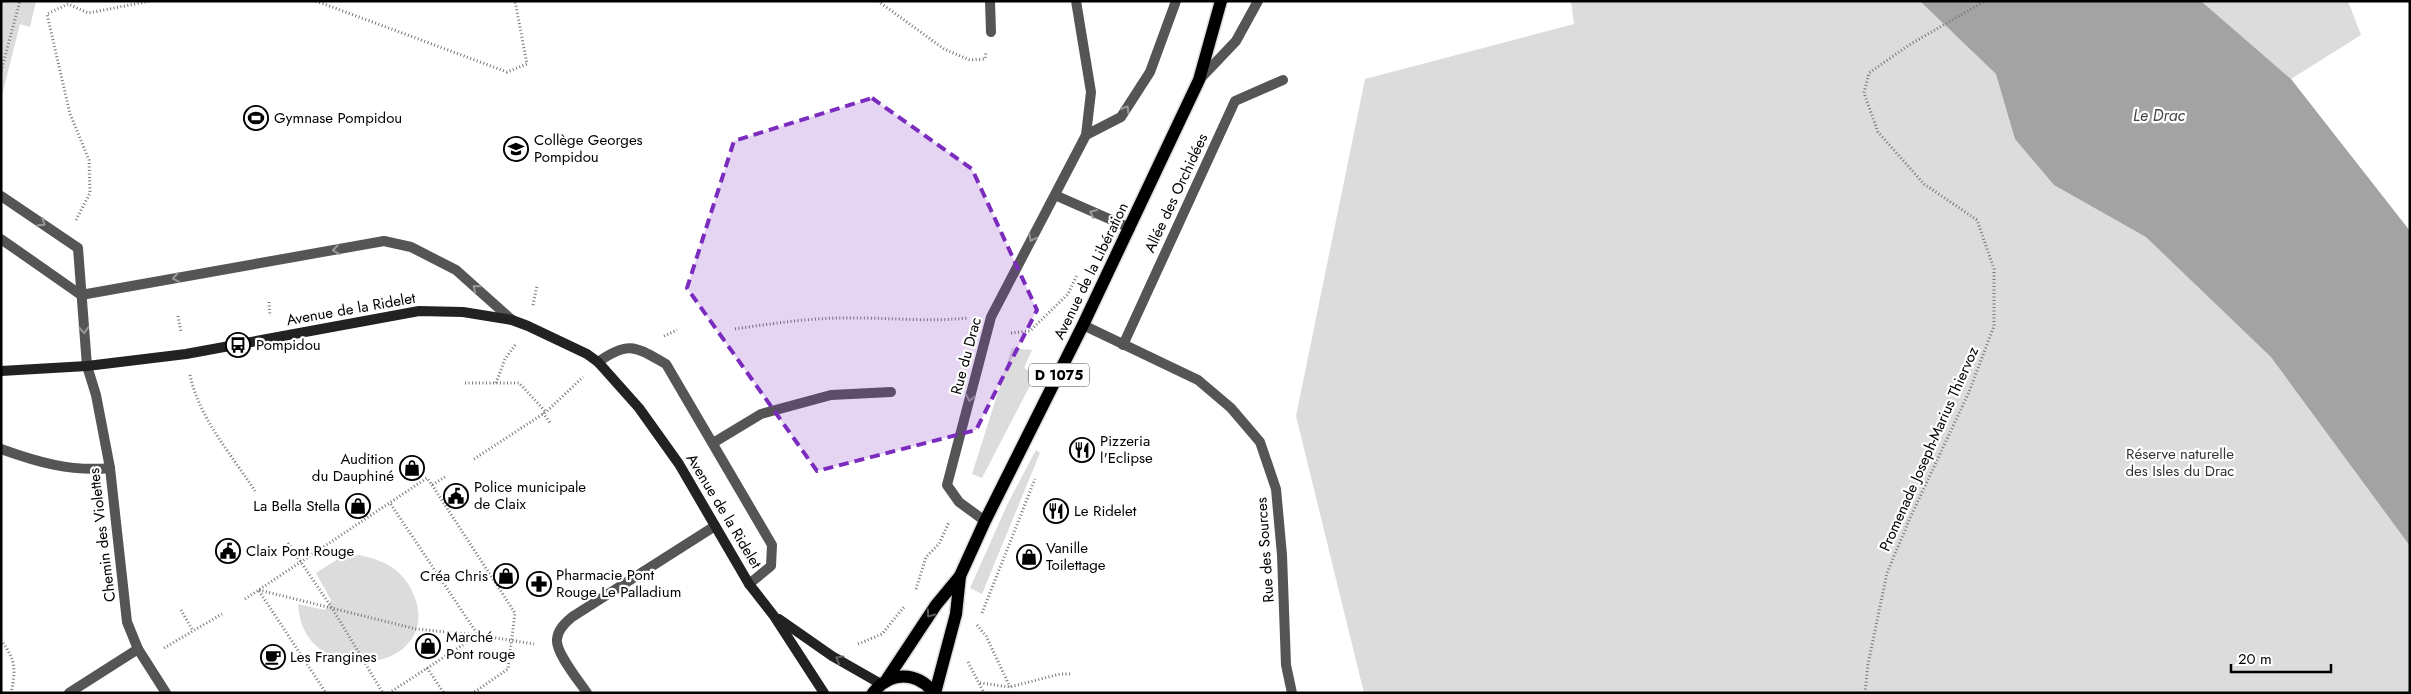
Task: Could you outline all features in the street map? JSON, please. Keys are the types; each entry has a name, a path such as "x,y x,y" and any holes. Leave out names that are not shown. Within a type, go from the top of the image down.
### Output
{"main road":[{"name":"Avenue de la Libération","path":"880,685 936,605 960,576 985,521 1083,326 1199,80 1221,1"},
{"name":"Avenue de la Ridelet","path":"1,371 87,366 186,354 419,311 463,312 512,320 528,326 580,351 598,362 614,378 653,426 679,464 749,584 774,616 824,693"},
{"name":"Avenue de la Libération","path":"880,685 898,676 909,676 920,679 934,693 956,614 960,576"},
{"name":"Avenue de la Ridelet","path":"774,616 832,656 880,685"}],"street":[{"path":"990,1 991,32"},
{"name":"Rue du Drac","path":"985,521 959,502 947,485 991,317 1057,196 1086,135 1091,92 1076,1"},
{"path":"1086,135 1121,117 1150,72 1176,1"},
{"path":"1199,80 1236,41 1258,1"},
{"name":"Allée des Orchidées","path":"1123,345 1235,101 1283,80"},
{"path":"1,196 65,239"},
{"path":"1057,196 1130,228"},
{"path":"1,239 81,295 384,241 411,247 456,270 512,320"},
{"name":"Chemin des Violettes","path":"65,239 78,248 87,366 96,395 110,468 127,622 138,649 166,693"},
{"name":"Rue des Sources","path":"1083,326 1198,380 1231,408 1260,442 1276,489 1282,555 1286,665 1292,693"},
{"path":"598,362 624,348 638,348 666,364 772,544 771,566 749,584"},
{"path":"713,443 761,414 831,395 891,392"},
{"path":"1,449 52,466 89,470 110,468"},
{"path":"587,693 557,648 556,638 562,626 572,616 715,526"},
{"path":"69,693 138,649"}],"path":[{"path":"1,71 20,1"},
{"path":"65,239 90,193 89,160 70,114 47,14 68,4 88,13 150,1"},
{"path":"316,1 507,72 527,64 515,1"},
{"path":"878,1 944,49 970,60 985,59 991,32"},
{"name":"Promenade Joseph-Marius Thiervoz","path":"1865,693 1868,664 1887,573 1910,518 1969,392 1994,326 1994,269 1977,220 1924,184 1891,147 1878,132 1864,93 1869,73 1909,45 1985,1"},
{"path":"1007,338 1012,332 1030,331 1068,294 1080,269"},
{"path":"178,316 194,395 203,413 255,491"},
{"path":"735,328 814,319 944,320 973,318"},
{"path":"496,383 505,359 528,326"},
{"path":"474,459 545,413 598,362"},
{"path":"465,383 519,383 545,413 551,424"},
{"path":"432,485 445,477"},
{"path":"972,630 977,625 1020,513 1036,477"},
{"path":"245,599 427,478 515,613 508,669 473,693"},
{"path":"915,593 926,557 939,544 959,502"},
{"path":"390,503 478,635"},
{"path":"288,542 332,608 383,693"},
{"path":"258,590 416,629 478,635 557,648"},
{"path":"258,590 326,693"},
{"path":"180,610 193,631"},
{"path":"144,659 222,614"},
{"path":"977,625 986,636 1010,687"},
{"path":"390,693 478,635"},
{"path":"1,640 13,657 14,678 11,693"},
{"path":"968,660 984,693"},
{"path":"427,668 444,693"},
{"path":"979,683 1010,687 1060,674 1072,674"}],"highlighted area":[{"path":"872,98 972,169 1037,310 976,430 817,471 687,288 734,141"}],"green space":[{"path":"1,1 36,1 30,27 20,24 1,99"},
{"name":"Réserve naturelle des Isles du Drac","path":"1571,1 2184,1 2410,350 2410,693 1364,693 1296,416 1365,79 1574,24"},
{"path":"2201,1 2348,1 2361,35 2291,79"},
{"path":"1012,348 1032,350 1024,368 1036,374 982,478 972,474"},
{"path":"1036,450 1040,453 982,594 970,588 1008,503"},
{"path":"359,555 390,566 402,576 412,591 418,619 411,640 394,654 371,662 346,661 323,651 306,633 298,604 325,610 331,600 316,573 338,559"}],"water":[{"name":"Le Drac","path":"1920,1 2201,1 2291,79 2410,231 2410,546 2271,357 2146,237 2054,185 2015,139 1996,74"}],"place":[{"name":"Gymnase Pompidou","path":"256,118"},
{"name":"Collège Georges Pompidou","path":"516,149"},
{"name":"Pompidou","path":"238,345"},
{"name":"Pizzeria l'Eclipse","path":"1082,450"},
{"name":"Audition du Dauphiné","path":"412,468"},
{"name":"Police municipale de Claix","path":"456,496"},
{"name":"La Bella Stella","path":"358,506"},
{"name":"Le Ridelet","path":"1056,511"},
{"name":"Claix Pont Rouge","path":"228,551"},
{"name":"Vanille Toilettage","path":"1029,557"},
{"name":"Créa Chris","path":"506,576"},
{"name":"Pharmacie Pont Rouge Le Palladium","path":"539,584"},
{"name":"Marché Pont rouge","path":"428,646"},
{"name":"Les Frangines","path":"273,657"}]}
